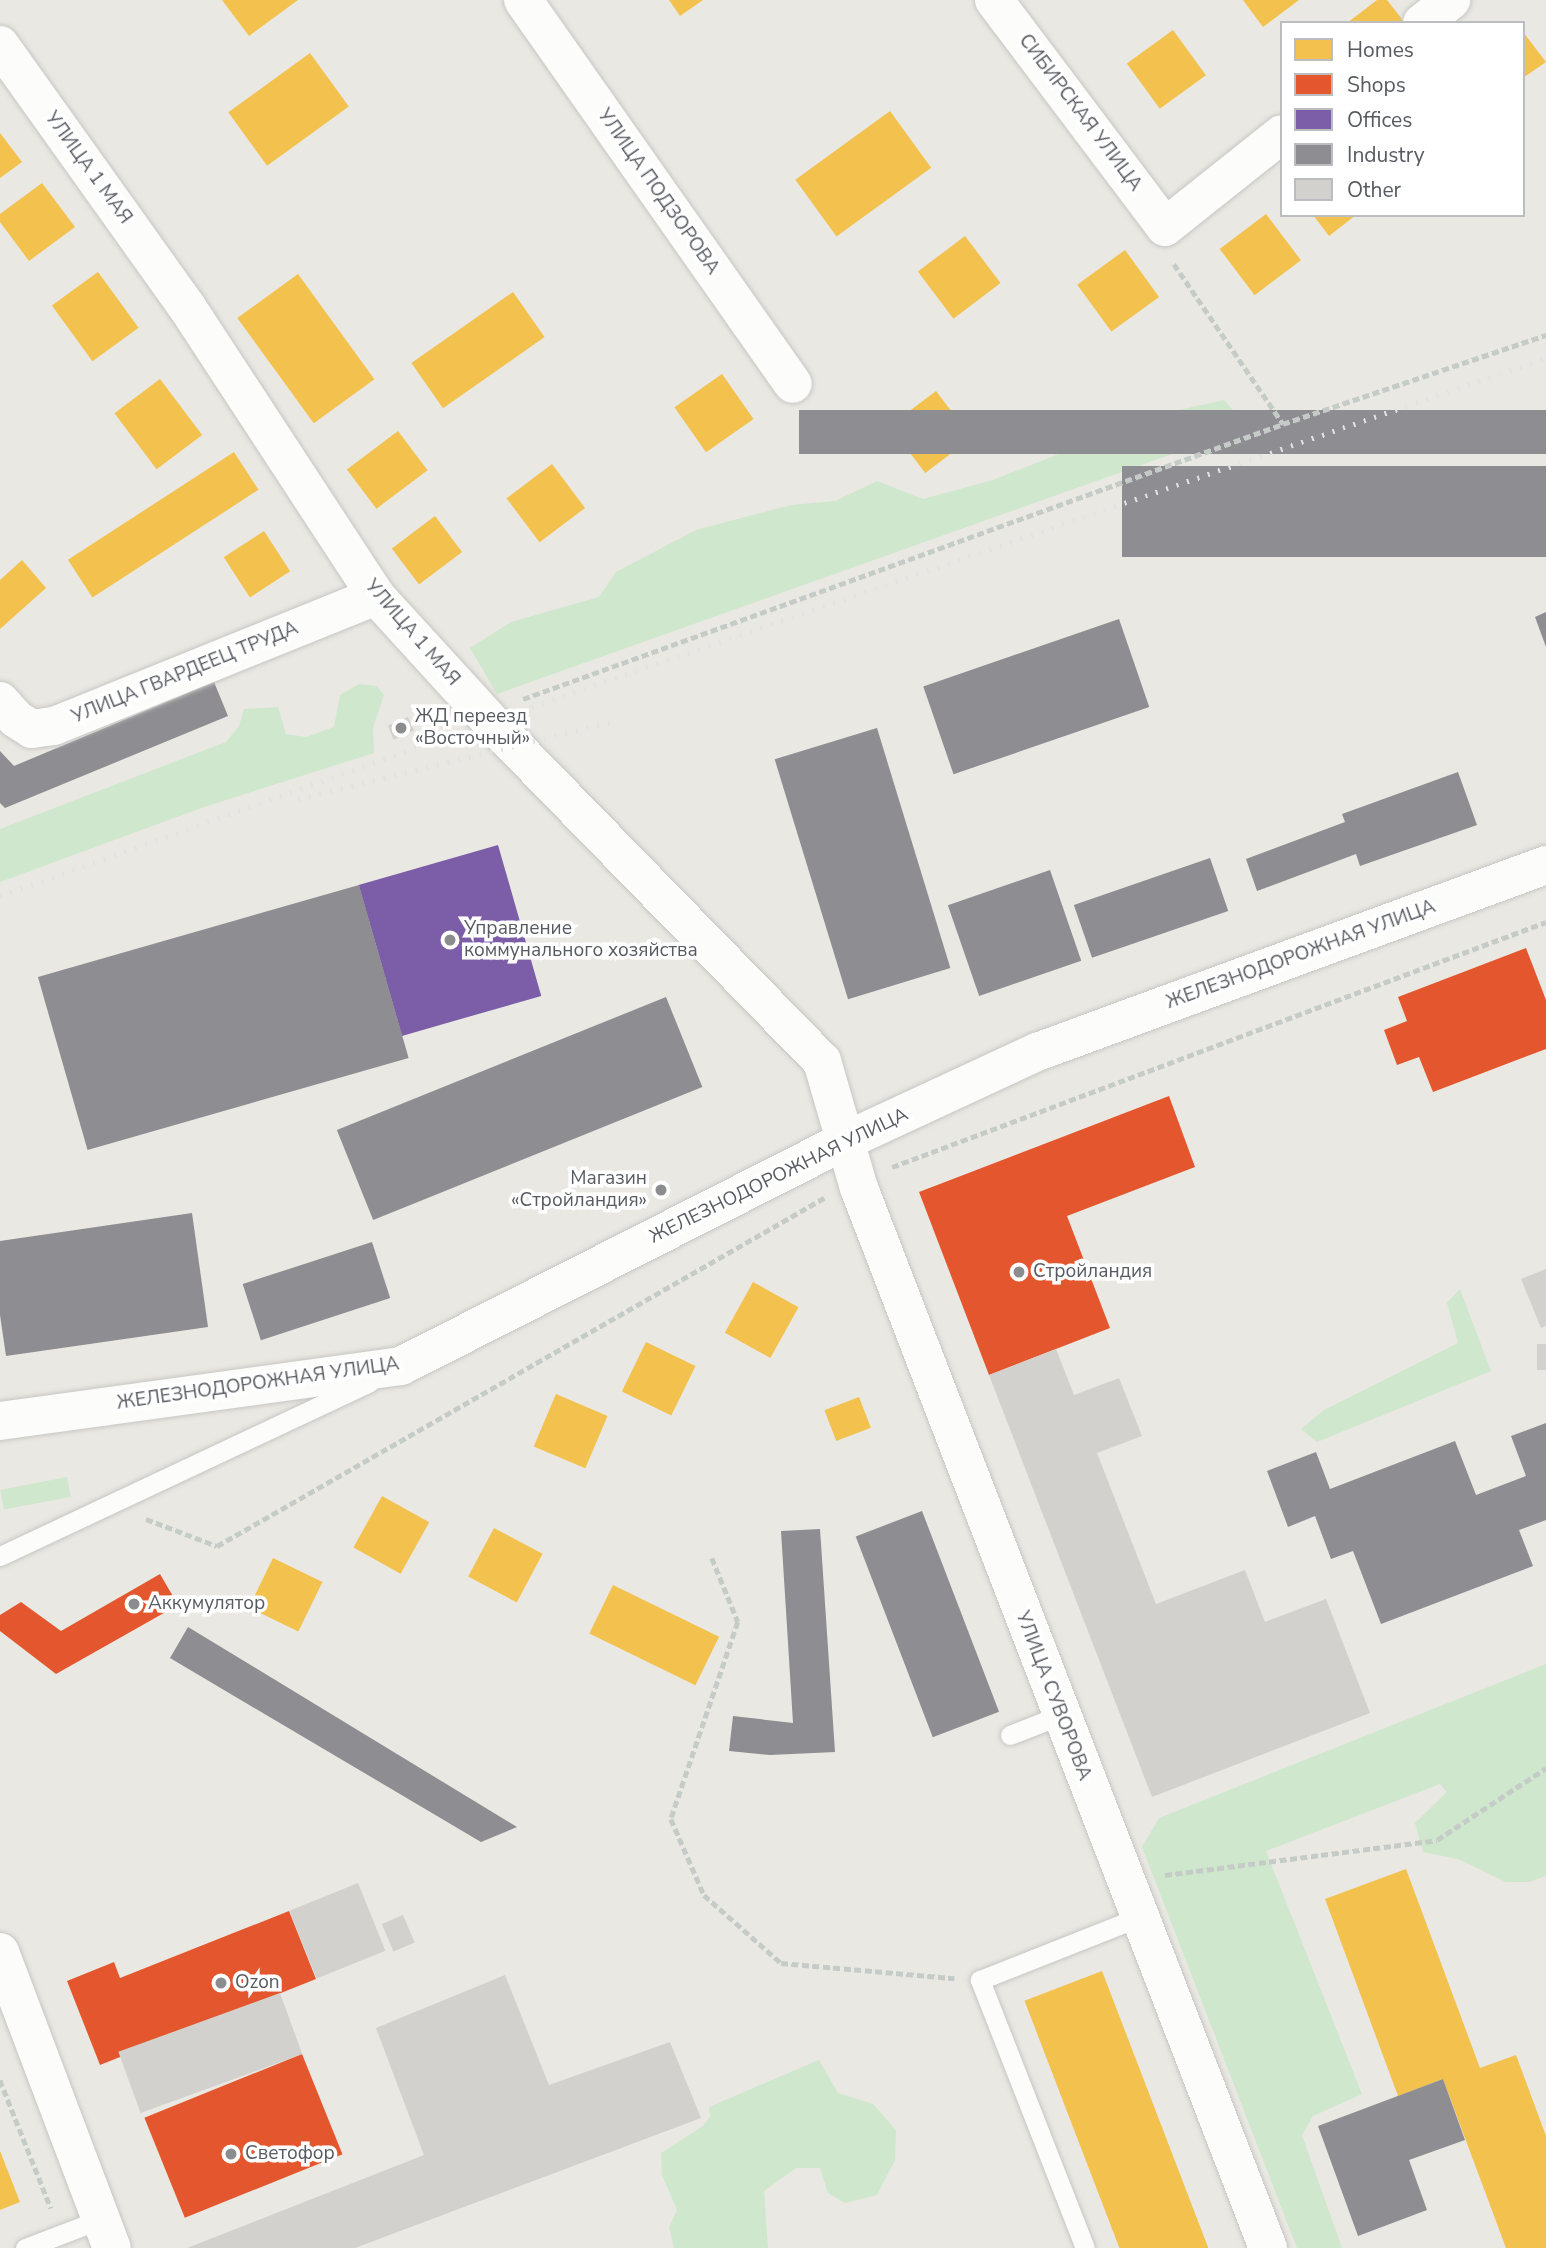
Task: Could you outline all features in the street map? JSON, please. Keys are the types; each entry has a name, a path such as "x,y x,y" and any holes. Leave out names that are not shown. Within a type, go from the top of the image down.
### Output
{"street":[{"name":"УЛИЦА ПОДЗОРОВА","path":"523,0 793,384"},
{"name":"СИБИРСКАЯ УЛИЦА","path":"994,0 1165,227"},
{"path":"1425,21 1451,0"},
{"name":"УЛИЦА 1 МАЯ","path":"0,45 187,307 376,596 482,713 822,1061 831,1148"},
{"path":"1165,227 1280,136"},
{"name":"УЛИЦА ГВАРДЕЕЦ ТРУДА","path":"0,701 16,719 32,729 54,726 376,596"},
{"name":"ЖЕЛЕЗНОДОРОЖНАЯ УЛИЦА","path":"0,1421 401,1366 831,1148 1037,1052 1546,865"},
{"name":"УЛИЦА СУВОРОВА","path":"831,1148 840,1194 1061,1715 1268,2248"},
{"path":"0,1952 107,2234"}],"lane":[{"path":"0,1556 113,1506 401,1366"},
{"path":"1010,1735 1061,1715"},
{"path":"1085,2248 980,1980 1139,1917"},
{"path":"25,2248 62,2234 107,2234"}],"path":[{"path":"1165,227 1167,254 1283,424"},
{"path":"482,713 1283,424 1546,335"},
{"path":"113,1506 217,1546 840,1194 1546,922"},
{"path":"831,1148 840,1194"},
{"path":"712,1558 738,1622 671,1819 704,1895 781,1964 980,1980"},
{"path":"1125,1880 1437,1840 1546,1768"},
{"path":"0,2080 62,2234"}],"green space":[{"path":"1224,400 1248,427 497,694 470,648 511,622 599,597 616,572 696,530 791,505 835,501 877,481 923,499 993,480 1157,415"},
{"path":"359,684 377,686 384,695 373,728 374,753 204,807 0,882 0,829 226,742 239,726 244,709 278,707 286,734 306,737 334,727 340,695"},
{"path":"1460,1289 1491,1371 1317,1442 1301,1429 1324,1410 1458,1343 1447,1303"},
{"path":"67,1477 71,1497 4,1510 0,1490"},
{"path":"1546,1664 1546,1876 1529,1882 1506,1882 1458,1859 1423,1852 1415,1823 1447,1792 1440,1784 1266,1851 1362,2094 1313,2116 1302,2135 1342,2248 1297,2248 1142,1847 1159,1818"},
{"path":"819,2060 838,2093 873,2104 896,2130 895,2160 877,2195 845,2203 828,2193 820,2168 796,2168 764,2191 768,2248 674,2248 669,2227 677,2210 662,2175 661,2153 703,2126 710,2117 709,2107"}],"building: Homes":[{"path":"222,0 298,0 249,36"},
{"path":"669,0 703,0 680,16"},
{"path":"1243,0 1299,0 1263,27"},
{"path":"1377,0 1387,0 1403,21 1350,21"},
{"path":"1173,30 1206,75 1160,109 1127,64"},
{"path":"1525,35 1546,62 1525,77"},
{"path":"310,53 349,106 267,166 228,112"},
{"path":"890,111 931,168 836,236 795,180"},
{"path":"0,133 22,162 0,178"},
{"path":"42,183 75,227 29,261 0,222 0,214"},
{"path":"1266,214 1301,260 1255,295 1220,249"},
{"path":"1315,217 1353,217 1329,236"},
{"path":"965,236 1001,283 953,319 918,272"},
{"path":"1125,250 1159,297 1111,332 1077,285"},
{"path":"98,272 139,328 92,361 52,306"},
{"path":"298,274 374,379 314,423 237,318"},
{"path":"513,292 545,337 443,408 411,363"},
{"path":"722,374 754,419 706,452 674,407"},
{"path":"160,379 202,435 157,469 114,413"},
{"path":"936,391 972,438 925,473 890,426"},
{"path":"398,431 427,470 376,509 347,470"},
{"path":"234,452 259,490 92,598 68,560"},
{"path":"552,464 585,508 540,542 506,498"},
{"path":"435,516 462,552 419,584 392,548"},
{"path":"264,531 290,571 250,597 224,557"},
{"path":"22,560 46,588 0,629 0,580"},
{"path":"753,1282 798,1307 770,1358 725,1333"},
{"path":"646,1342 695,1366 671,1416 622,1391"},
{"path":"556,1394 608,1416 585,1468 534,1446"},
{"path":"859,1397 871,1428 836,1441 824,1410"},
{"path":"382,1496 429,1522 401,1574 353,1548"},
{"path":"494,1528 543,1554 517,1602 468,1577"},
{"path":"273,1558 322,1582 298,1632 249,1607"},
{"path":"613,1585 719,1637 695,1685 589,1634"},
{"path":"1406,1869 1480,2068 1516,2055 1546,2136 1546,2248 1506,2248 1443,2079 1398,2096 1325,1899"},
{"path":"1102,1971 1208,2248 1119,2248 1025,2001"},
{"path":"0,2151 20,2202 0,2210"}],"building: Shops":[{"path":"1526,948 1546,1000 1546,1049 1433,1092 1419,1057 1397,1065 1384,1030 1407,1021 1398,997"},
{"name":"Стройландия","path":"1169,1096 1195,1167 1067,1216 1110,1328 989,1375 919,1192"},
{"path":"160,1574 178,1605 56,1674 0,1631 0,1615 21,1602 61,1631"},
{"path":"289,1911 316,1979 100,2065 67,1981 114,1962 120,1978"},
{"path":"302,2054 342,2154 185,2218 144,2118"}],"building: Offices":[{"name":"Управление коммунального хозяйства","path":"498,845 541,996 402,1036 359,885"}],"building: Industry":[{"path":"799,410 1546,410 1546,454 799,454"},
{"path":"1122,466 1546,466 1546,557 1122,557"},
{"path":"1546,612 1546,647 1535,617"},
{"path":"1119,619 1149,707 954,774 923,686"},
{"path":"214,682 228,716 5,808 0,803 0,751 14,766"},
{"path":"877,728 950,968 848,999 775,759"},
{"path":"1458,772 1477,825 1360,866 1356,854 1257,891 1246,859 1345,822 1342,814"},
{"path":"1210,858 1228,911 1092,958 1074,905"},
{"path":"1050,870 1081,961 979,996 948,905"},
{"path":"359,885 409,1058 88,1150 38,977"},
{"path":"666,997 702,1087 373,1220 337,1130"},
{"path":"192,1213 208,1327 6,1356 0,1315 0,1241"},
{"path":"372,1242 390,1298 261,1340 243,1284"},
{"path":"1546,1423 1546,1520 1519,1530 1533,1566 1381,1624 1353,1551 1331,1559 1315,1516 1288,1527 1267,1471 1316,1452 1330,1489 1455,1441 1476,1495 1526,1476 1511,1436"},
{"path":"922,1511 999,1712 933,1737 856,1536"},
{"path":"820,1529 835,1752 770,1755 729,1751 733,1716 793,1723 781,1531"},
{"path":"188,1627 517,1827 481,1842 170,1658"},
{"path":"1443,2079 1465,2140 1409,2160 1427,2210 1358,2236 1318,2126"}],"building: Other":[{"name":"ЖД переезд «Восточный»","path":"408,717 414,731 394,739 388,726"},
{"path":"1546,1269 1546,1326 1541,1328 1521,1279"},
{"path":"1537,1344 1546,1344 1546,1370 1537,1370"},
{"path":"1056,1349 1074,1395 1119,1378 1142,1436 1097,1453 1156,1604 1245,1570 1265,1622 1326,1599 1370,1713 1152,1797 989,1375"},
{"path":"358,1883 385,1951 317,1978 289,1911"},
{"path":"403,1915 415,1943 394,1952 382,1924"},
{"path":"505,1975 549,2085 670,2042 701,2118 355,2248 187,2248 424,2155 376,2028"},
{"path":"280,1993 302,2054 141,2113 118,2052"}],"railway":[{"path":"0,896 490,721 1546,358"},
{"path":"298,799 611,722"}],"place":[{"name":"ЖД переезд «Восточный»","path":"401,728"},
{"name":"Управление коммунального хозяйства","path":"450,940"},
{"name":"Магазин «Стройландия»","path":"661,1190"},
{"name":"Стройландия","path":"1019,1272"},
{"name":"Аккумулятор","path":"134,1604"},
{"name":"Ozon","path":"221,1983"},
{"name":"Светофор","path":"231,2154"}]}
